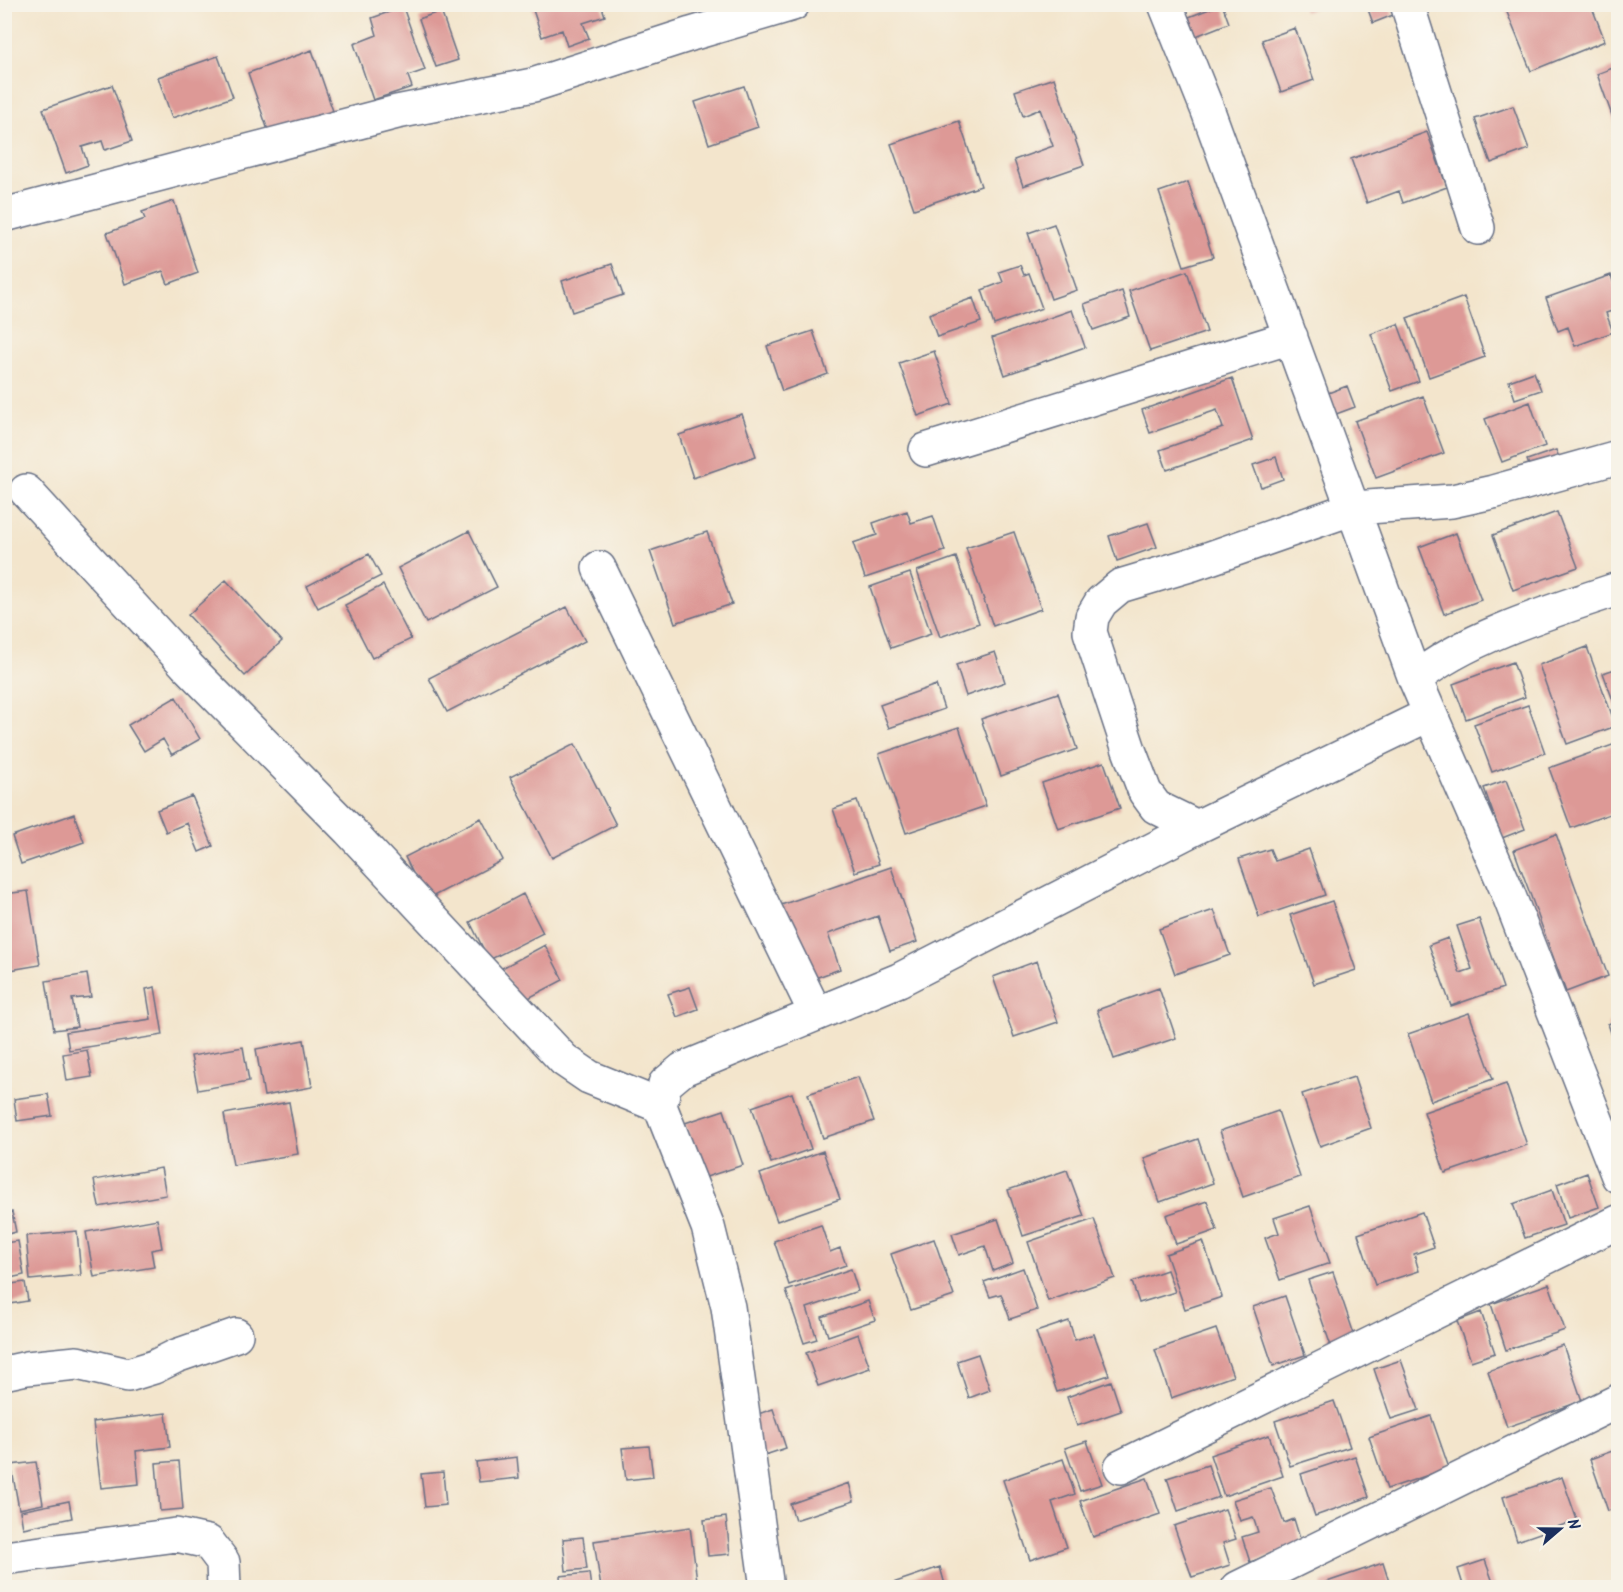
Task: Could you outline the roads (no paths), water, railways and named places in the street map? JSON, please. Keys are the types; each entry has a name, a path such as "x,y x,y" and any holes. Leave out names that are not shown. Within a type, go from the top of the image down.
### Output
{"street":[{"path":"4,214 398,112 533,85 691,34 794,4"},
{"path":"1165,4 1208,111 1415,679 1506,888 1618,1176"},
{"path":"1407,4 1478,228"},
{"path":"926,450 1291,336"},
{"path":"1197,827 1156,807 1145,792 1128,750 1090,632 1092,617 1101,602 1120,586 1193,564 1354,508 1452,501 1493,492 1618,457"},
{"path":"26,491 189,668 349,830 564,1060 589,1077 660,1106"},
{"path":"599,568 816,1014"},
{"path":"1415,679 1434,664 1508,628 1618,589"},
{"path":"767,1587 728,1307 708,1227 660,1106 665,1084 683,1069 899,980 1197,827 1430,714"},
{"path":"1121,1467 1618,1222"},
{"path":"4,1373 27,1368 77,1363 128,1375 236,1335"},
{"path":"1238,1587 1618,1401"},
{"path":"4,1558 176,1535 207,1542 223,1562 224,1587"}]}
